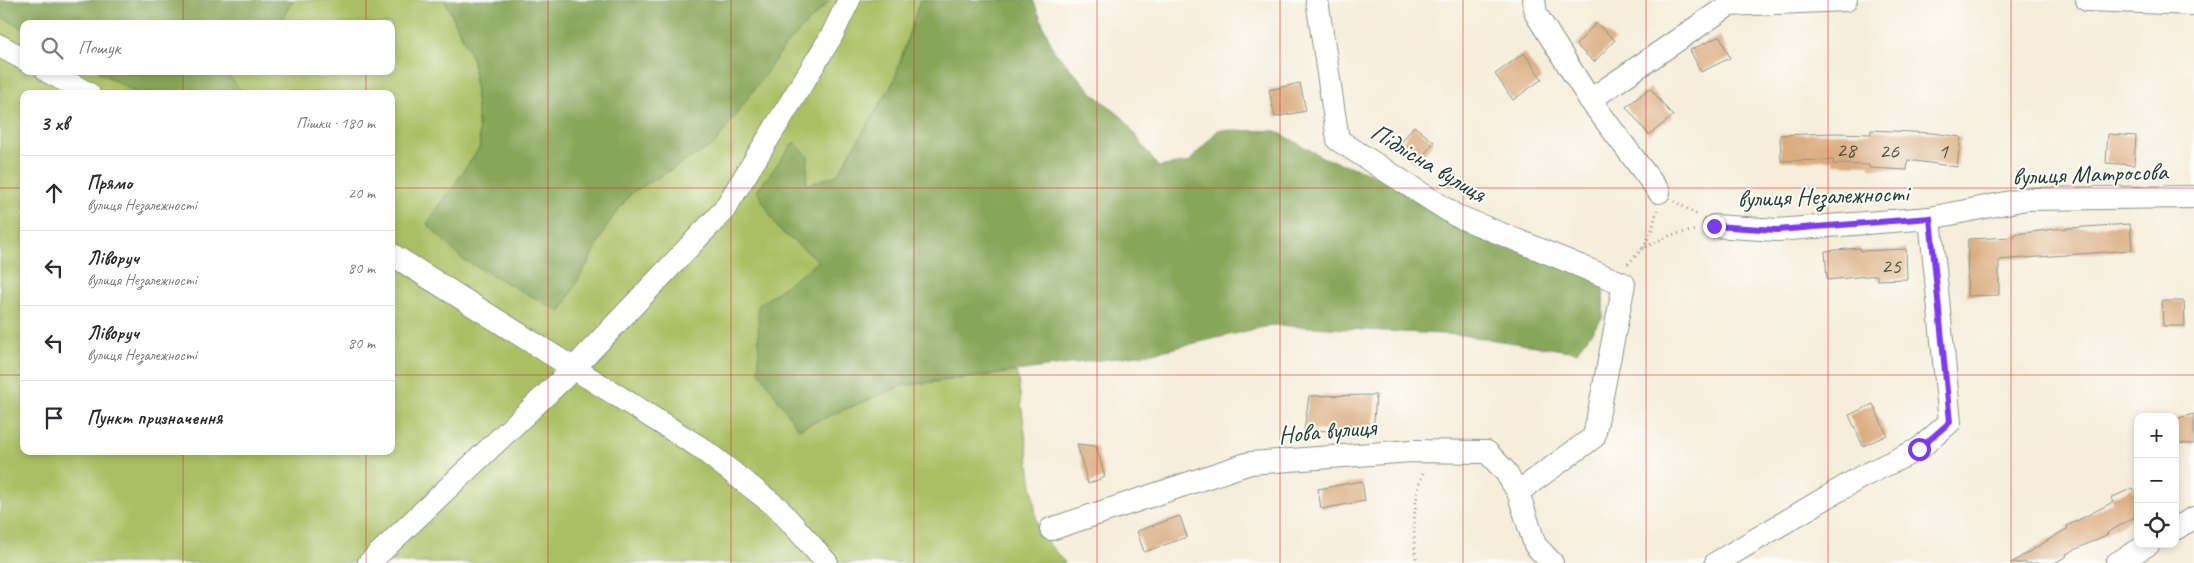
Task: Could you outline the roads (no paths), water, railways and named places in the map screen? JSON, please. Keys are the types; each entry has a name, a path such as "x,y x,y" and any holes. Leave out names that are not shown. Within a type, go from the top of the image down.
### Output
{"street":[{"path":"369,563 573,369 724,210 832,37 849,0"},
{"name":"Підлісна вулиця","path":"1317,0 1338,140 1455,215 1624,284 1594,437 1518,492"},
{"path":"1534,0 1536,14 1590,100 1659,192"},
{"path":"1590,100 1712,9 1728,5 1846,0"},
{"path":"2087,0 2194,4"},
{"path":"0,46 20,57"},
{"path":"54,75 82,90"},
{"name":"вулиця Матросова","path":"1930,218 2026,198 2194,197"},
{"name":"вулиця Незалежності","path":"1714,226 1777,230 1930,218 1950,422 1919,449 1861,477 1716,563"},
{"path":"395,257 701,448 778,508 828,563"},
{"name":"Нова вулиця","path":"1051,529 1250,464 1411,451 1487,452 1505,471 1518,492 1535,545 1552,563"},
{"path":"2179,527 2194,518"},
{"path":"2117,563 2142,548"}]}
